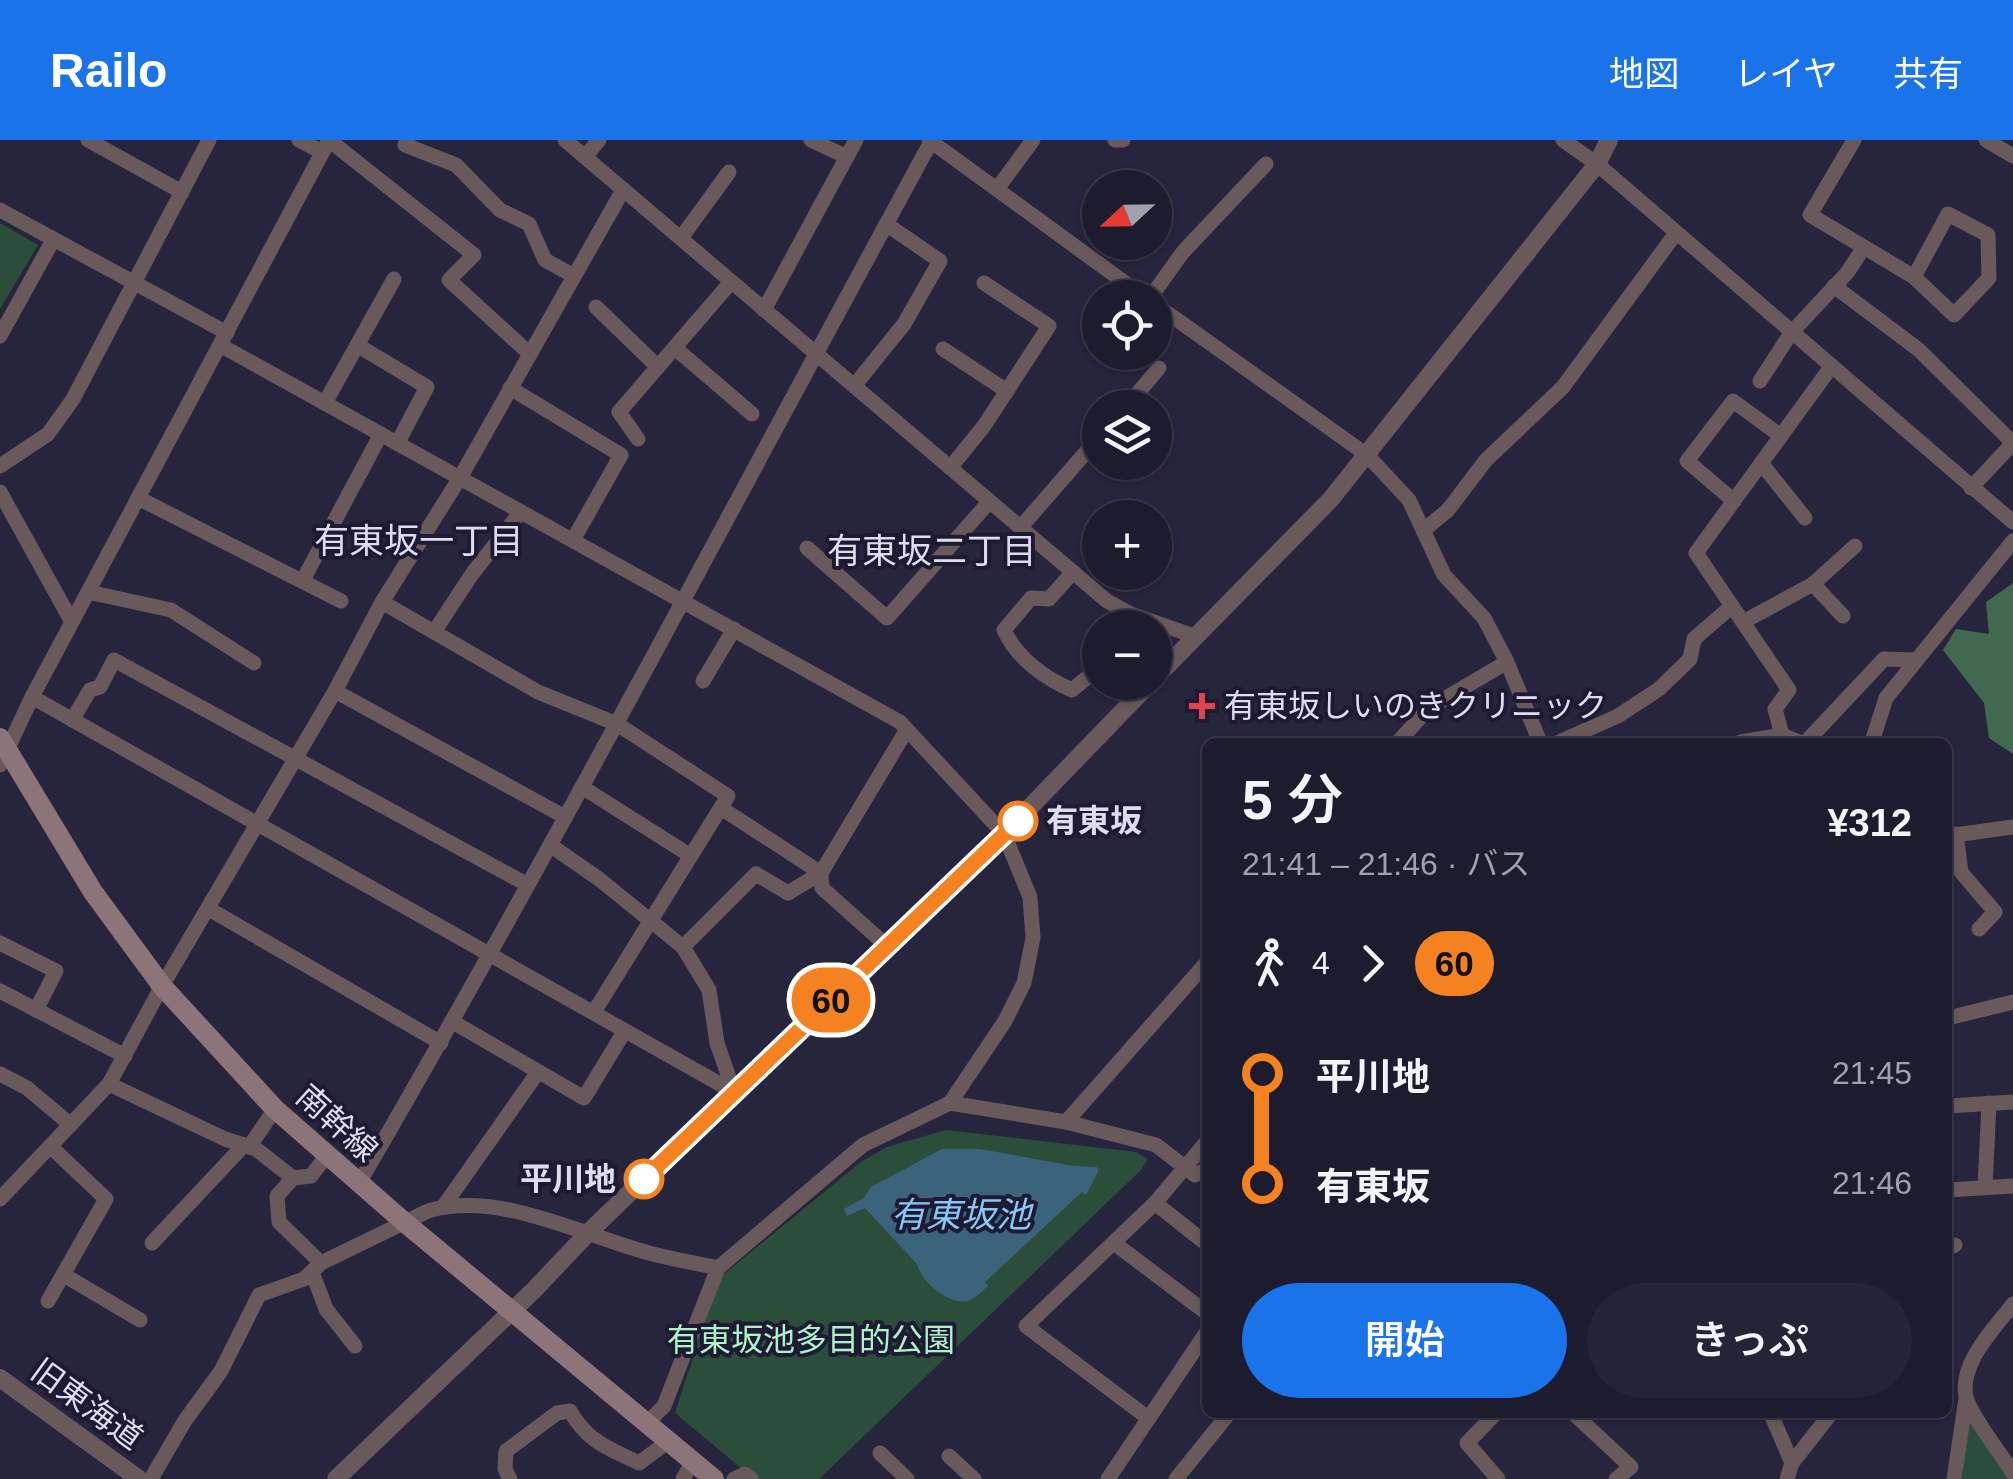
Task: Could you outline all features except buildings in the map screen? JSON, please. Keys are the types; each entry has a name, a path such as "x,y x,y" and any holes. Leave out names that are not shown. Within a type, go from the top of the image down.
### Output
{"main road":[{"name":"南幹線","path":"3,751 92,892 162,986 275,1109 669,1441 693,1473 714,1479"}],"street":[{"path":"88,140 182,192"},
{"path":"0,466 26,451 60,419 210,140"},
{"path":"300,140 326,144 474,255 450,280 530,354"},
{"path":"408,140 404,145 456,165 500,210 529,224 544,260 574,276"},
{"path":"565,140 989,502 1107,601 1124,610"},
{"path":"585,156 599,140"},
{"path":"811,140 847,157"},
{"path":"764,310 856,140"},
{"path":"359,1183 490,956 931,140 1123,280"},
{"path":"997,189 1033,140"},
{"path":"1115,140 1122,140"},
{"path":"1563,140 1597,164 2012,520"},
{"path":"1172,660 1331,499 1597,164 1609,140"},
{"path":"1854,140 1810,215 1914,277 1954,315 1990,278 1988,235 1948,214 1914,277"},
{"path":"1986,140 2013,156"},
{"path":"3,751 326,144"},
{"path":"1162,280 1266,164"},
{"path":"680,238 729,172"},
{"path":"0,1199 110,1084 382,602 460,476 623,190"},
{"path":"0,210 134,283 381,434 900,722 1004,834 1030,896 1033,938 1024,983 1005,1021 950,1103 862,1145 718,1268 664,1406 648,1423"},
{"path":"854,386 904,324 940,261 886,224"},
{"path":"1424,530 1448,510 1486,460 1563,387 1676,233"},
{"path":"0,336 53,240"},
{"path":"1760,381 1791,333 1864,246"},
{"path":"326,401 394,278"},
{"path":"638,439 619,412 731,282"},
{"path":"950,468 1049,326 984,283"},
{"path":"1834,286 1919,350 2013,443 1971,488"},
{"path":"596,307 658,367"},
{"path":"1172,316 1367,455 1410,500 1444,575 1484,618 1508,662 1538,738"},
{"path":"357,345 427,387 398,442"},
{"path":"675,348 752,414"},
{"path":"943,349 1007,390"},
{"path":"1782,734 1775,709 1789,690 1696,553 1831,368"},
{"path":"1140,390 1157,370"},
{"path":"510,388 621,455 573,540"},
{"path":"1734,502 1686,461 1733,401 1781,436"},
{"path":"303,580 381,434"},
{"path":"1020,528 1082,457"},
{"path":"1762,463 1805,518"},
{"path":"0,492 72,622"},
{"path":"138,498 341,601"},
{"path":"806,548 886,618 989,502"},
{"path":"434,632 472,574 520,513"},
{"path":"1873,738 1886,698 2013,541"},
{"path":"1743,622 1813,584 1856,546"},
{"path":"1073,572 1049,599 1031,598 1004,630 1012,648 1052,682 1072,690 1082,682"},
{"path":"1813,584 1843,616"},
{"path":"88,592 171,610 254,664"},
{"path":"382,602 538,692 617,724 728,796 594,1012"},
{"path":"1568,738 1618,716 1660,689 1690,659 1694,639 1732,606"},
{"path":"704,681 734,630"},
{"path":"1172,630 1194,636"},
{"path":"1806,738 1884,659 1917,660"},
{"path":"72,720 90,690 100,687 114,660 528,885"},
{"path":"1402,738 1429,708 1508,662"},
{"path":"335,691 566,816"},
{"path":"32,697 734,1092"},
{"path":"336,1479 1004,834 1134,700"},
{"path":"683,947 756,874 788,892 821,873 906,731"},
{"path":"1761,738 1782,734 1792,738"},
{"path":"582,787 691,856"},
{"path":"721,808 821,873"},
{"path":"1979,928 1995,912 1961,872 1952,835 2013,827"},
{"path":"550,845 600,879 683,947 709,990 718,1043 734,1092"},
{"path":"821,873 822,888 887,946"},
{"path":"209,909 441,1042"},
{"path":"0,943 56,971 36,1010"},
{"path":"1066,1122 1202,967"},
{"path":"1193,977 1202,985"},
{"path":"0,992 125,1056"},
{"path":"1952,1017 2013,1002"},
{"path":"453,1022 584,1098 624,1032"},
{"path":"443,1207 538,1072"},
{"path":"0,1074 27,1088 71,1124"},
{"path":"110,1084 246,1146 293,1178 311,1176 327,1155"},
{"path":"1952,1106 2013,1102"},
{"path":"950,1103 1066,1122 1156,1144 1195,1176 1202,1172"},
{"path":"1985,1186 1989,1103"},
{"path":"152,1243 246,1146 275,1109"},
{"path":"48,1302 106,1199 50,1146"},
{"path":"1148,1418 1026,1326 1155,1203 1202,1147"},
{"path":"293,1178 277,1196 280,1222 317,1267 326,1309 355,1346"},
{"path":"1952,1190 2013,1186"},
{"path":"1155,1203 1202,1241"},
{"path":"151,1479 184,1422 222,1371 259,1295 304,1279 317,1267 403,1220 443,1207 535,1214 648,1253 718,1268"},
{"path":"1114,1244 1202,1310"},
{"path":"64,1275 140,1320"},
{"path":"1954,1479 1968,1374 1978,1349 2013,1304"},
{"path":"1108,1479 1202,1339"},
{"name":"旧東海道","path":"0,1378 139,1479"},
{"path":"1966,1398 2013,1473"},
{"path":"510,1479 505,1469 506,1452 557,1413 570,1411 582,1432 639,1463 669,1441"},
{"path":"1176,1479 1225,1418"},
{"path":"1491,1418 1468,1443 1498,1479"},
{"path":"1579,1418 1631,1466 1616,1479"},
{"path":"1772,1418 1789,1471"},
{"path":"1789,1471 1828,1418"},
{"path":"880,1454 907,1479"},
{"path":"949,1456 974,1479"},
{"path":"734,1479 745,1474 751,1479"}],"green space":[{"path":"0,223 38,245 0,309"},
{"path":"2013,583 2013,754 1989,738 1984,703 1943,650 1956,629 1989,634 1986,602"},
{"name":"有東坂池多目的公園","path":"946,1130 1136,1152 1148,1159 1141,1170 819,1479 754,1479 675,1413 718,1279 862,1161 887,1147"},
{"path":"1974,1421 2008,1479 1962,1479 1968,1422"}],"water":[{"name":"有東坂池","path":"942,1149 980,1149 1097,1167 1098,1172 1086,1195 1082,1192 985,1282 988,1286 978,1295 960,1301 944,1296 930,1284 917,1264 865,1208 847,1216 844,1209 863,1199 871,1187"}],"bus line":[{"name":"60","path":"644,1179 1018,821"}],"place":[{"name":"有東坂しいのきクリニック","path":"1202,706"},
{"name":"有東坂","path":"1018,821"},
{"name":"平川地","path":"644,1179"}],"district":[{"name":"有東坂一丁目","path":"419,541"},
{"name":"有東坂二丁目","path":"932,551"}]}
